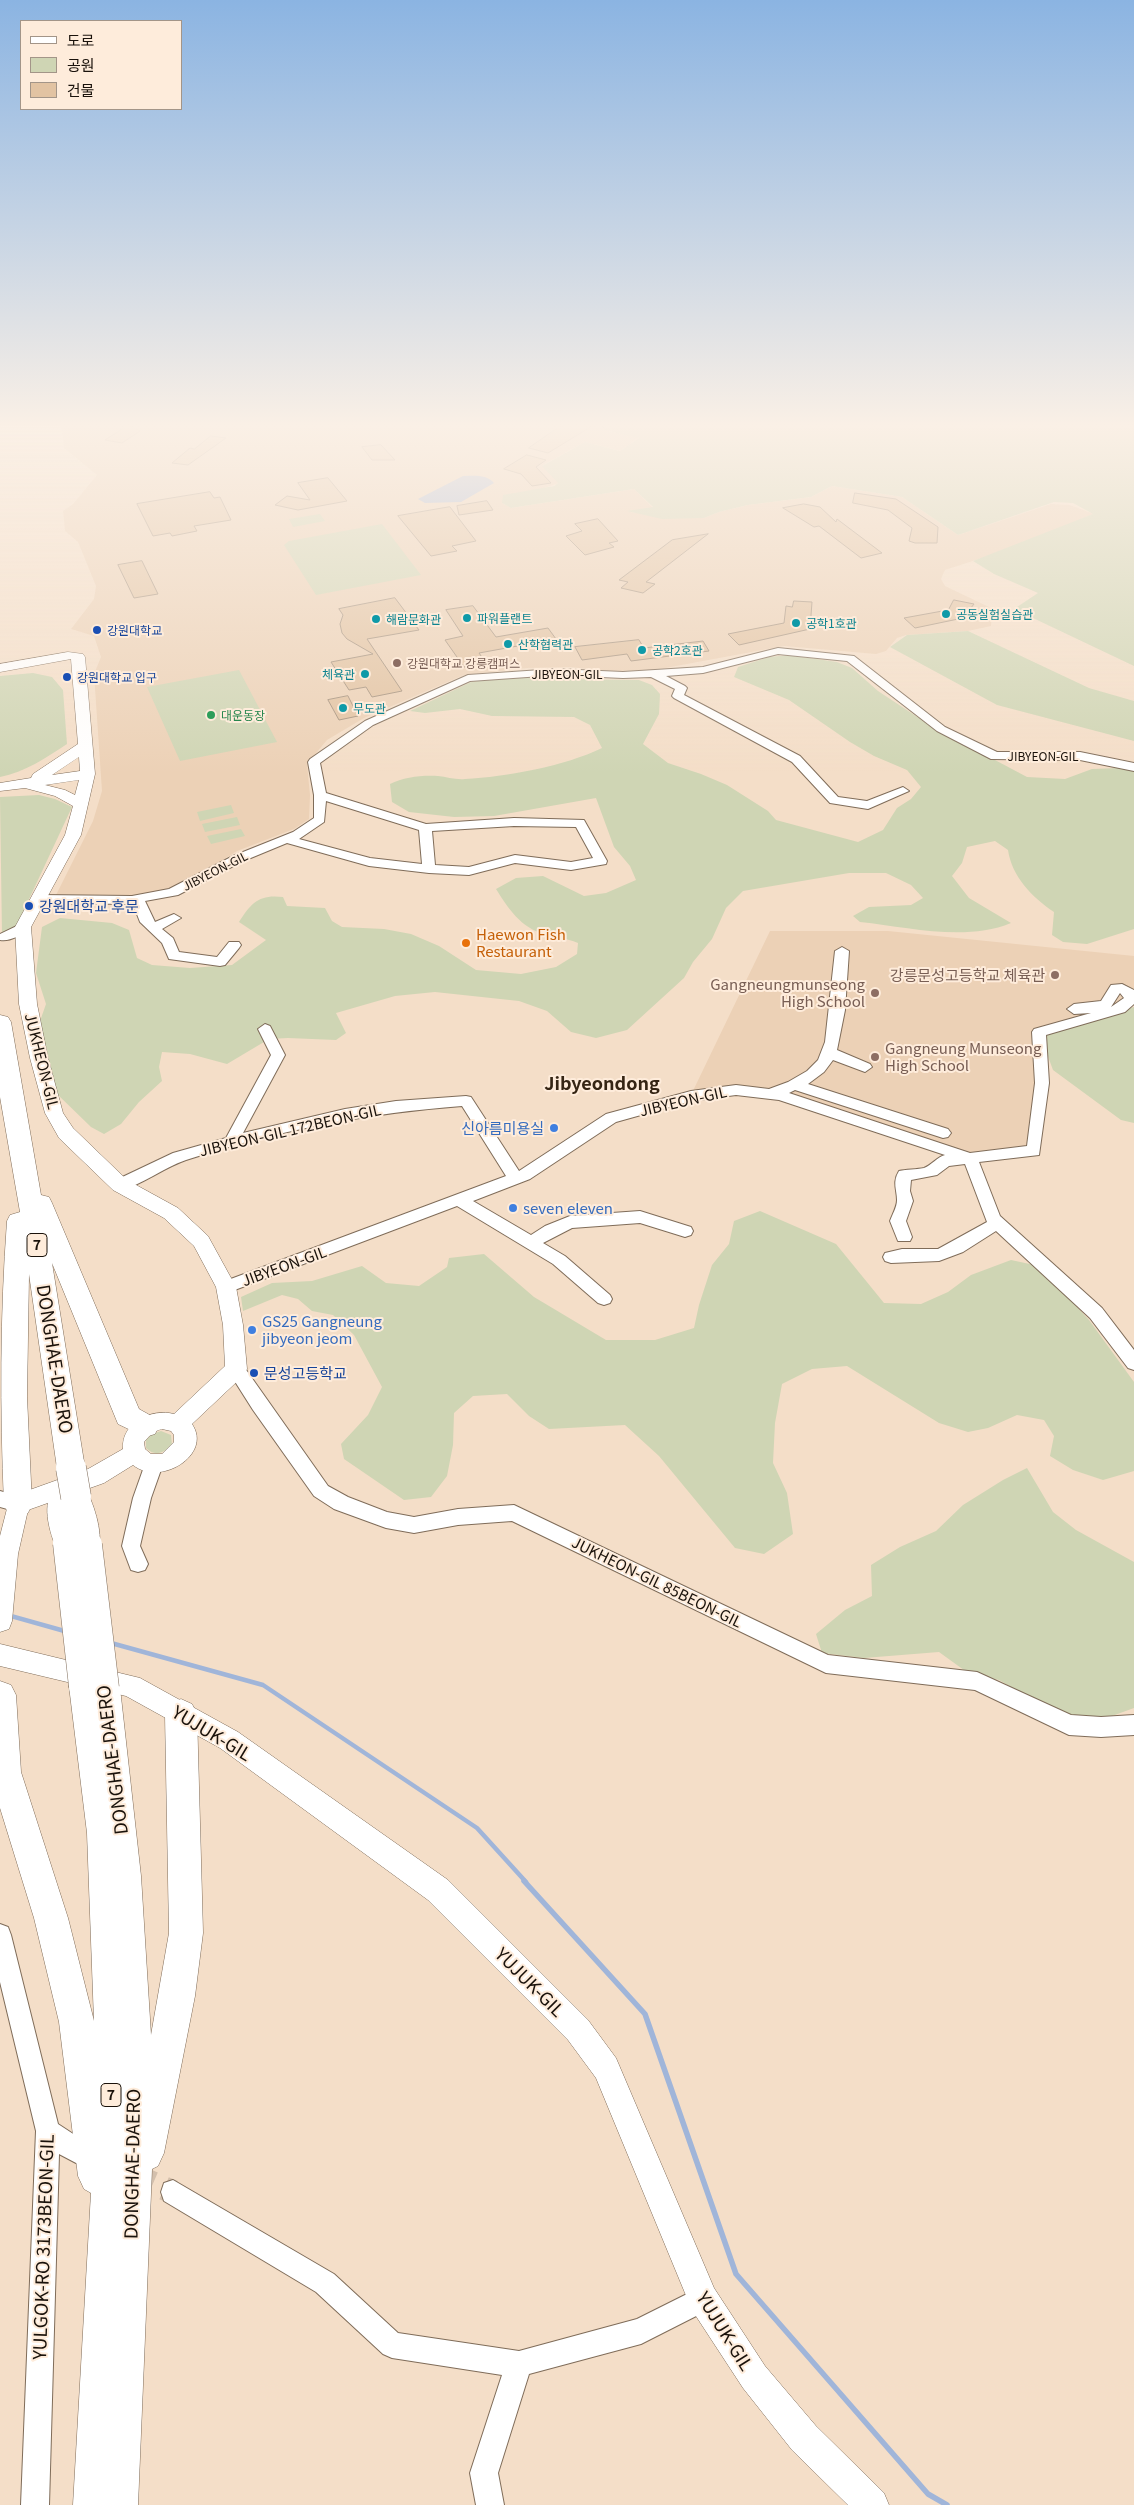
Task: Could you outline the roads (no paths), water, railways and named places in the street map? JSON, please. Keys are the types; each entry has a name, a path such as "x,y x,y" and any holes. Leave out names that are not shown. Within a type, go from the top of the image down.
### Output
{"main road":[{"name":"DONGHAE-DAERO","path":"0,1022 8,1078 26,1172 64,1472 77,1544 94,1687 105,1846 112,2012 107,2266 94,2505"},
{"name":"DONGHAE-DAERO","path":"0,1099 19,1221 64,1472"},
{"path":"26,1172 61,1251 128,1416 145,1426"},
{"path":"9,1501 7,1463 19,1221"},
{"name":"DONGHAE-DAERO","path":"94,1687 124,1852 134,2066 133,2215 118,2505"},
{"path":"0,1695 5,1772 51,1918 77,2022 107,2266"},
{"path":"133,2215 162,2065 178,1996 186,1933 181,1714"}],"street":[{"path":"0,660 78,651"},
{"path":"0,668 78,651"},
{"path":"5,937 23,927 39,899 73,835 81,804 88,774 78,675 78,651"},
{"name":"JIBYEON-GIL","path":"39,899 138,899 173,892 236,859 297,834 320,819 320,795 314,762 369,723 468,678 556,672 623,676 703,670 778,651 850,658 941,729 995,756 1080,756 1134,767"},
{"path":"34,662 57,665 78,675"},
{"path":"652,673 682,688 678,696 796,758 834,800 868,805 903,791"},
{"path":"16,784 35,778 60,765 86,745"},
{"path":"0,787 88,774"},
{"path":"16,784 53,791 81,804"},
{"path":"285,839 368,862 429,869 469,871 515,859 570,866 601,860 580,823 514,822 425,828 320,795"},
{"path":"425,828 429,869"},
{"path":"138,899 147,922 168,941 174,956 220,962 234,945"},
{"path":"153,928 174,918"},
{"name":"JUKHEON-GIL","path":"23,927 28,1004 54,1113 66,1133 120,1186 171,1213 201,1241 226,1287 233,1324 236,1369"},
{"path":"769,1094 797,1086 824,1063 833,1039 842,951"},
{"path":"1074,1009 1092,1008 1106,1004 1116,988 1127,990 1132,997"},
{"name":"JIBYEON-GIL","path":"226,1287 525,1175 611,1118 691,1096 736,1090 780,1095 912,1137 970,1158 1034,1151 1042,1083 1039,1032 1120,1009 1132,997"},
{"path":"231,1142 278,1055 265,1028"},
{"path":"828,1052 865,1068"},
{"path":"797,1086 942,1132"},
{"name":"JIBYEON-GIL 172BEON-GIL","path":"120,1186 178,1157 231,1142 354,1113 396,1106 466,1101 515,1178"},
{"path":"904,1237 898,1222 905,1201 902,1191 904,1175 929,1172 939,1168 944,1162 970,1158 993,1219 1096,1313 1134,1363"},
{"path":"458,1200 559,1260 604,1299"},
{"path":"530,1244 551,1230 570,1222 640,1218 685,1230"},
{"path":"891,1256 902,1253 929,1257 945,1253 998,1222"},
{"path":"178,1424 236,1369"},
{"name":"JUKHEON-GIL 85BEON-GIL","path":"236,1369 259,1405 321,1491 341,1503 386,1520 414,1525 458,1517 514,1513 826,1664 977,1681 1069,1725 1101,1727 1134,1725"},
{"path":"162,1420 178,1424 186,1434 184,1448 172,1460 154,1464 138,1459 134,1453 133,1439 145,1426 162,1420"},
{"path":"0,1621 6,1554 14,1528 9,1501 96,1476 134,1453"},
{"path":"138,1564 131,1546 142,1498 154,1464"},
{"name":"YUJUK-GIL","path":"0,1655 132,1686 229,1740 438,1890 578,2030 606,2068 703,2299 754,2377 791,2422 872,2505"},
{"name":"YULGOK-RO 3173BEON-GIL","path":"0,1935 48,2131 36,2505"},
{"path":"48,2131 78,2152"},
{"path":"173,2192 325,2284 392,2345 519,2364 641,2332 703,2299"},
{"path":"490,2505 484,2473 519,2364"}],"waterway":[{"path":"0,1613 68,1632"},
{"path":"111,1643 263,1685 477,1828 526,1882"},
{"path":"524,1881 645,2014 736,2274 928,2494 947,2505"}],"tunnel":[{"path":"131,2174 173,2192"}],"place":[{"name":"공동실험실습관","path":"946,614"},
{"name":"파워플랜트","path":"467,618"},
{"name":"해람문화관","path":"376,619"},
{"name":"공학1호관","path":"796,623"},
{"name":"강원대학교","path":"97,630"},
{"name":"산학협력관","path":"508,644"},
{"name":"공학2호관","path":"642,650"},
{"name":"강원대학교 강릉캠퍼스","path":"397,663"},
{"name":"체육관","path":"365,674"},
{"name":"강원대학교 입구","path":"67,677"},
{"name":"무도관","path":"343,708"},
{"name":"대운동장","path":"211,715"},
{"name":"강원대학교 후문","path":"29,906"},
{"name":"Haewon Fish Restaurant","path":"466,943"},
{"name":"강릉문성고등학교 체육관","path":"1055,975"},
{"name":"Gangneungmunseong High School","path":"875,993"},
{"name":"Gangneung Munseong High School","path":"875,1057"},
{"name":"신아름미용실","path":"554,1128"},
{"name":"seven eleven","path":"513,1208"},
{"name":"GS25 Gangneung jibyeon jeom","path":"252,1330"},
{"name":"문성고등학교","path":"254,1373"}],"district":[{"name":"Jibyeondong","path":"602,1083"}]}
